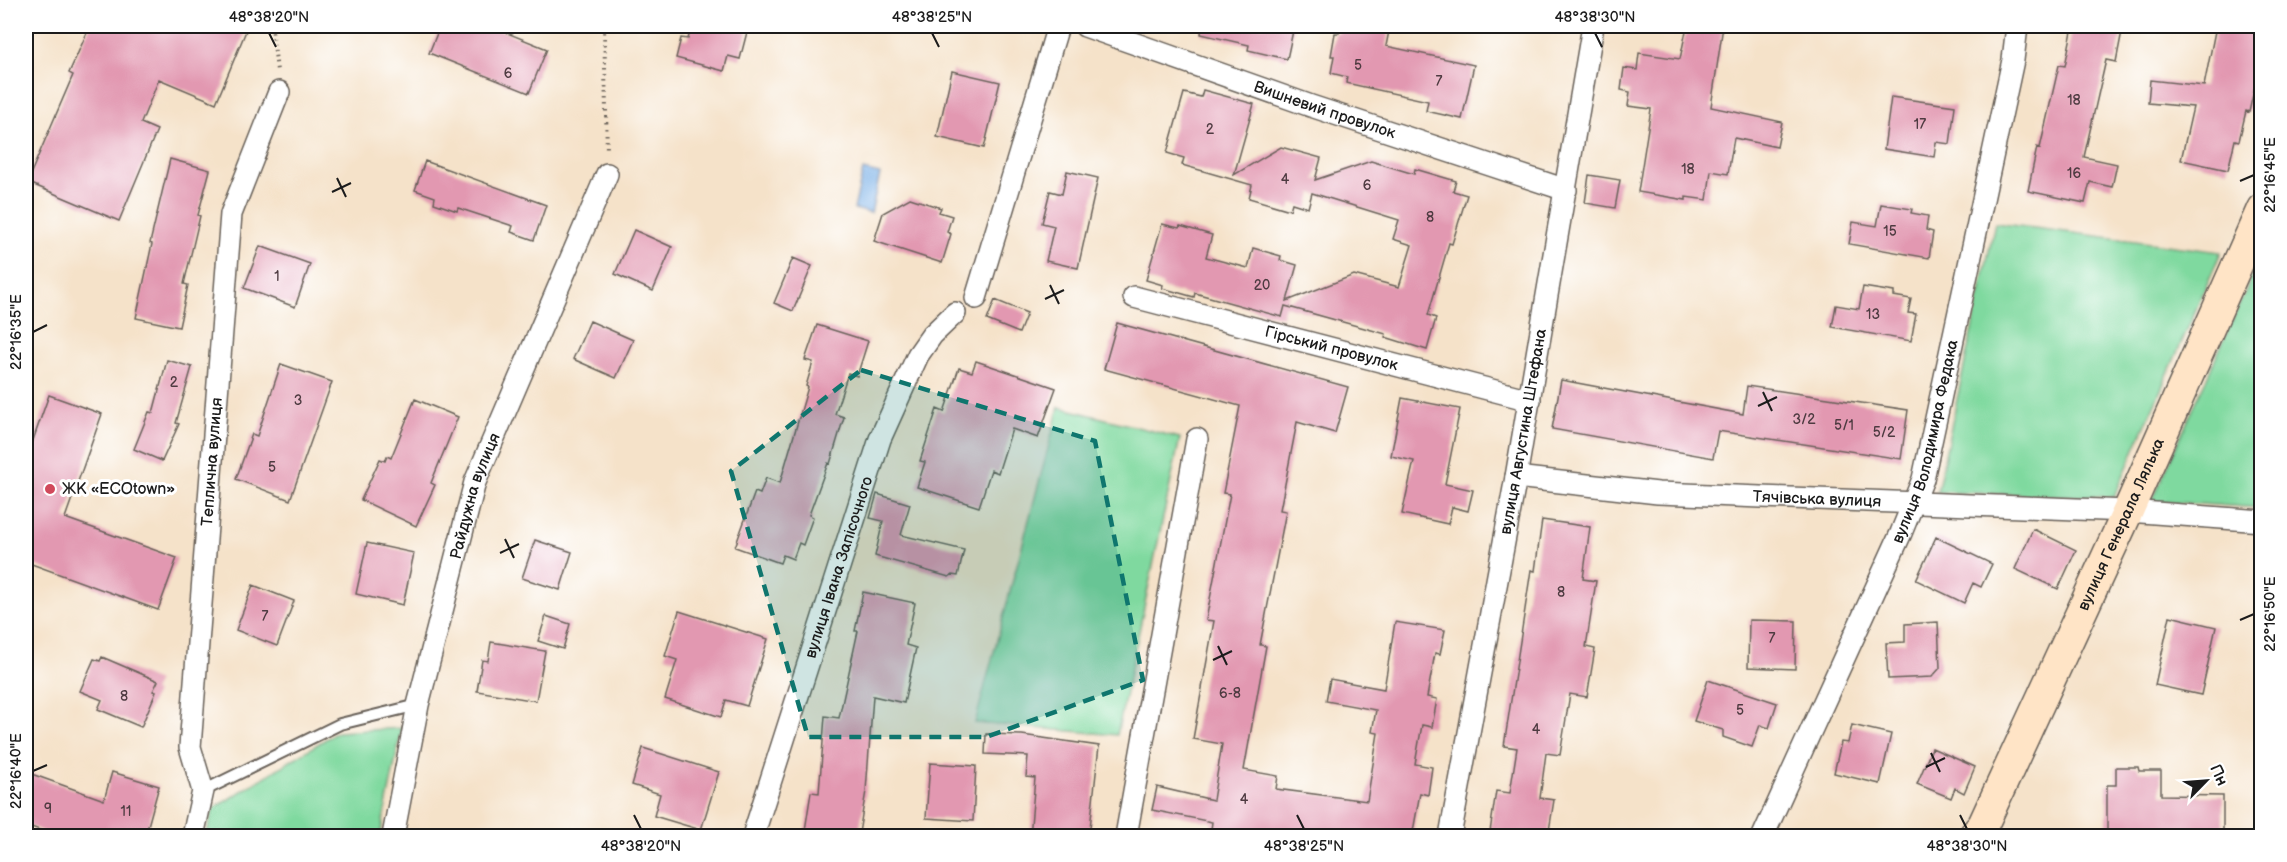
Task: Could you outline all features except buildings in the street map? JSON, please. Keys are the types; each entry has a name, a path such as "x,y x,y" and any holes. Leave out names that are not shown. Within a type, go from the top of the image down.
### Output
{"street":[{"path":"976,298 1058,26"},
{"name":"Вишневий провулок","path":"1085,26 1311,106 1566,190"},
{"name":"вулиця Августина Штефана","path":"1450,837 1530,400 1593,26"},
{"name":"вулиця Володимира Федака","path":"1763,837 1923,479 2013,60 2017,26"},
{"name":"Теплична вулиця","path":"193,837 203,791 190,747 231,214 279,92"},
{"name":"Райдужна вулиця","path":"393,837 418,705 475,482 607,174"},
{"name":"вулиця Генерала Лялька","path":"1974,837 1983,825 2128,511 2262,209"},
{"name":"Гірський провулок","path":"1134,297 1530,400"},
{"name":"вулиця Івана Запісочного","path":"753,837 880,439 918,355 932,335 955,313"},
{"path":"1126,837 1197,439"},
{"name":"Тячівська вулиця","path":"1516,477 1658,493 2128,511 2262,521"}],"lane":[{"path":"203,791 340,724 418,705"}],"path":[{"path":"272,26 279,92"},
{"path":"604,26 607,174"}],"highlighted area":[{"path":"861,370 1095,441 1143,680 986,737 808,737 731,471"}],"green space":[{"path":"1995,223 2221,252 2114,497 1937,492"},
{"path":"2261,256 2261,508 2152,501"},
{"path":"1059,407 1180,438 1117,735 975,723"},
{"path":"402,728 380,836 206,836 213,809 337,732"}],"water":[{"path":"863,170 880,174 871,213 854,209"}],"place":[{"name":"ЖК «ECOtown»","path":"50,489"}]}
